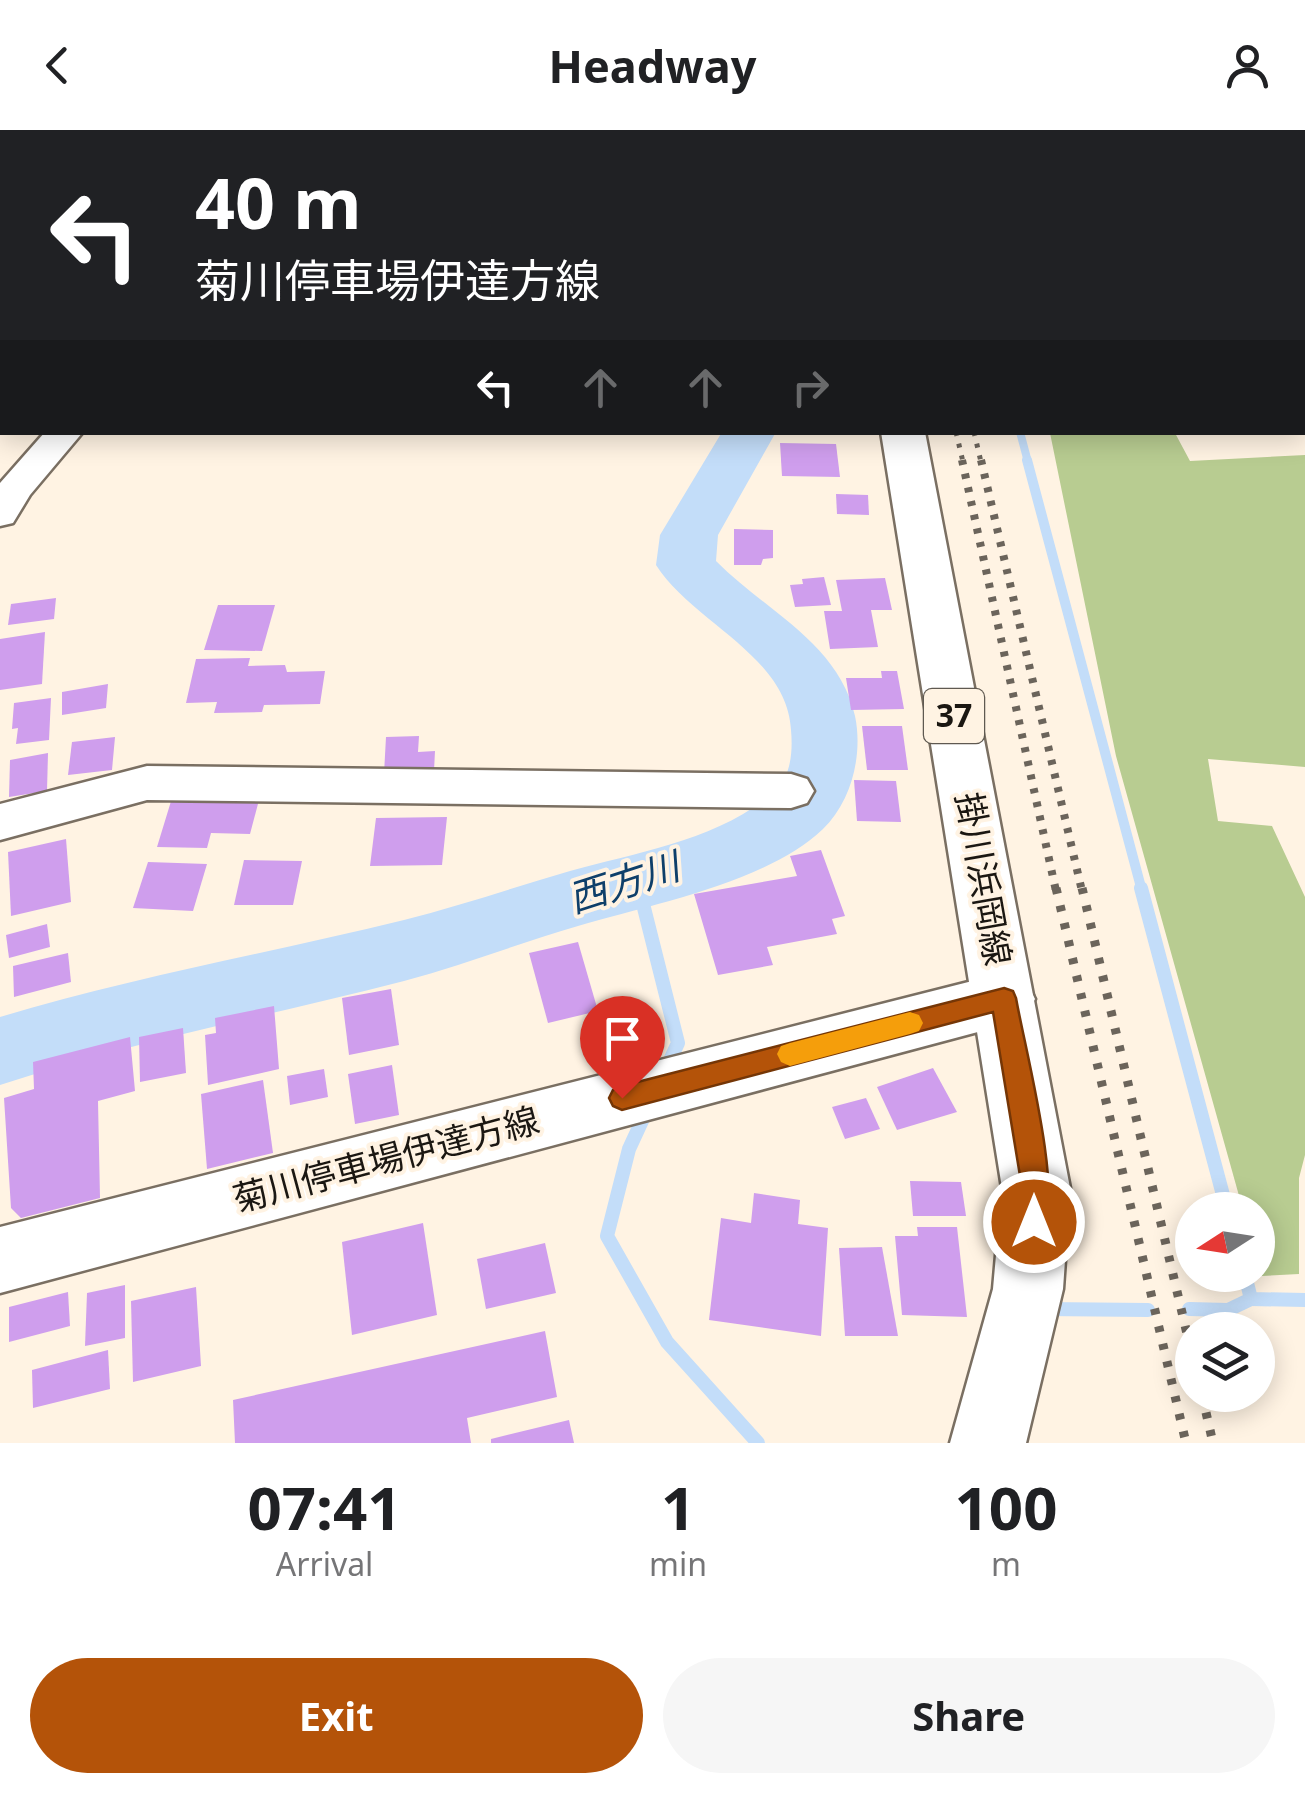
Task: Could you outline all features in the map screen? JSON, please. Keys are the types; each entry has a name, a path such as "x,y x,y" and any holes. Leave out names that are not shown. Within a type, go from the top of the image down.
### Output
{"main road":[{"name":"掛川浜岡線","path":"904,435 1036,1188 1028,1289 988,1443"},
{"name":"菊川停車場伊達方線","path":"0,1260 1004,998"}],"street":[{"path":"0,514 15,489 62,435"},
{"path":"0,822 146,783 791,791"}],"green space":[{"path":"1050,435 1176,435 1190,461 1305,455 1305,767 1208,759 1218,821 1272,826 1305,897 1305,1155 1299,1178 1299,1274 1275,1275 1275,1192 1238,1192 1116,756"}],"building":[{"path":"780,443 836,444 840,477 782,476"},
{"path":"836,494 868,495 869,515 837,514"},
{"path":"734,529 773,530 773,558 763,559 761,565 734,565"},
{"path":"824,577 831,605 795,607 790,585 803,584 802,579"},
{"path":"885,578 892,610 871,610 878,647 830,649 824,611 842,611 836,580"},
{"path":"56,598 54,619 8,625 11,604"},
{"path":"218,605 275,605 262,651 204,650"},
{"path":"45,632 42,684 0,690 0,639"},
{"path":"250,658 248,666 285,665 287,672 325,671 320,704 264,705 262,712 214,713 217,702 186,703 196,659"},
{"path":"881,671 897,671 904,709 851,710 846,678 882,678"},
{"path":"108,684 106,708 62,715 62,692"},
{"path":"51,698 49,740 16,744 18,728 12,729 14,703"},
{"path":"862,726 902,726 908,770 867,770"},
{"path":"419,736 418,752 435,751 434,771 384,774 386,737"},
{"path":"115,737 112,770 68,775 72,742"},
{"path":"48,753 47,791 9,797 10,760"},
{"path":"854,780 896,781 901,822 857,821"},
{"path":"172,798 259,800 250,834 211,833 207,848 157,847"},
{"path":"447,817 442,865 370,866 376,818"},
{"path":"66,839 71,902 11,916 8,852"},
{"path":"821,850 845,916 832,919 837,934 767,947 773,965 718,975 694,894 797,876 790,856"},
{"path":"244,860 302,861 293,905 234,905"},
{"path":"148,862 207,864 193,911 133,908"},
{"path":"47,924 50,947 9,958 6,935"},
{"path":"578,942 598,1011 548,1023 529,953"},
{"path":"68,953 71,982 14,997 13,966"},
{"path":"391,989 399,1045 349,1055 342,998"},
{"path":"274,1006 279,1069 208,1085 205,1035 216,1033 215,1018"},
{"path":"183,1028 186,1073 140,1082 139,1037"},
{"path":"130,1037 135,1091 98,1101 100,1198 21,1218 11,1208 4,1098 34,1089 33,1062"},
{"path":"392,1065 399,1115 355,1124 348,1074"},
{"path":"933,1068 957,1112 897,1130 877,1087"},
{"path":"324,1069 328,1097 290,1105 287,1076"},
{"path":"263,1080 273,1153 207,1169 201,1094"},
{"path":"866,1098 880,1129 845,1139 832,1107"},
{"path":"910,1181 961,1182 966,1216 913,1216"},
{"path":"754,1193 800,1200 798,1224 828,1228 821,1336 709,1320 721,1218 751,1223"},
{"path":"423,1223 437,1315 352,1335 342,1242"},
{"path":"917,1227 957,1227 967,1317 902,1315 895,1236 918,1236"},
{"path":"545,1243 556,1293 486,1309 477,1259"},
{"path":"882,1247 898,1336 845,1336 839,1248"},
{"path":"125,1285 125,1338 85,1346 87,1293"},
{"path":"196,1287 201,1366 133,1382 131,1301"},
{"path":"68,1292 70,1326 9,1342 9,1307"},
{"path":"545,1331 557,1397 467,1418 471,1443 235,1443 233,1400"},
{"path":"108,1350 110,1389 33,1408 32,1370"},
{"path":"569,1420 574,1443 491,1443 491,1439"}],"waterway":[{"name":"西方川","path":"0,1051 151,1008 453,937 728,851 797,812 814,791 824,753 822,713 814,691 784,652 686,565 689,535 747,435"},
{"path":"1021,435 1028,462"},
{"path":"1027,460 1142,891"},
{"path":"637,882 639,891"},
{"path":"639,888 678,1043 665,1071"},
{"path":"1141,888 1222,1192"},
{"path":"647,1110 629,1149 607,1236 667,1342 758,1443"},
{"path":"1249,1292 1251,1299"},
{"path":"1189,1309 1228,1310 1251,1299"},
{"path":"1251,1299 1305,1300"},
{"path":"1043,1309 1148,1310"}],"railway":[{"path":"957,435 963,462"},
{"path":"975,435 981,462"},
{"path":"962,460 1056,891"},
{"path":"981,460 1082,891"},
{"path":"1056,888 1186,1443"},
{"path":"1082,888 1182,1312"},
{"path":"1206,1412 1213,1443"}],"slow traffic":[{"path":"790,1054 910,1023"}],"route":[{"path":"622,1098 1004,998 1036,1188 1034,1222"}]}
